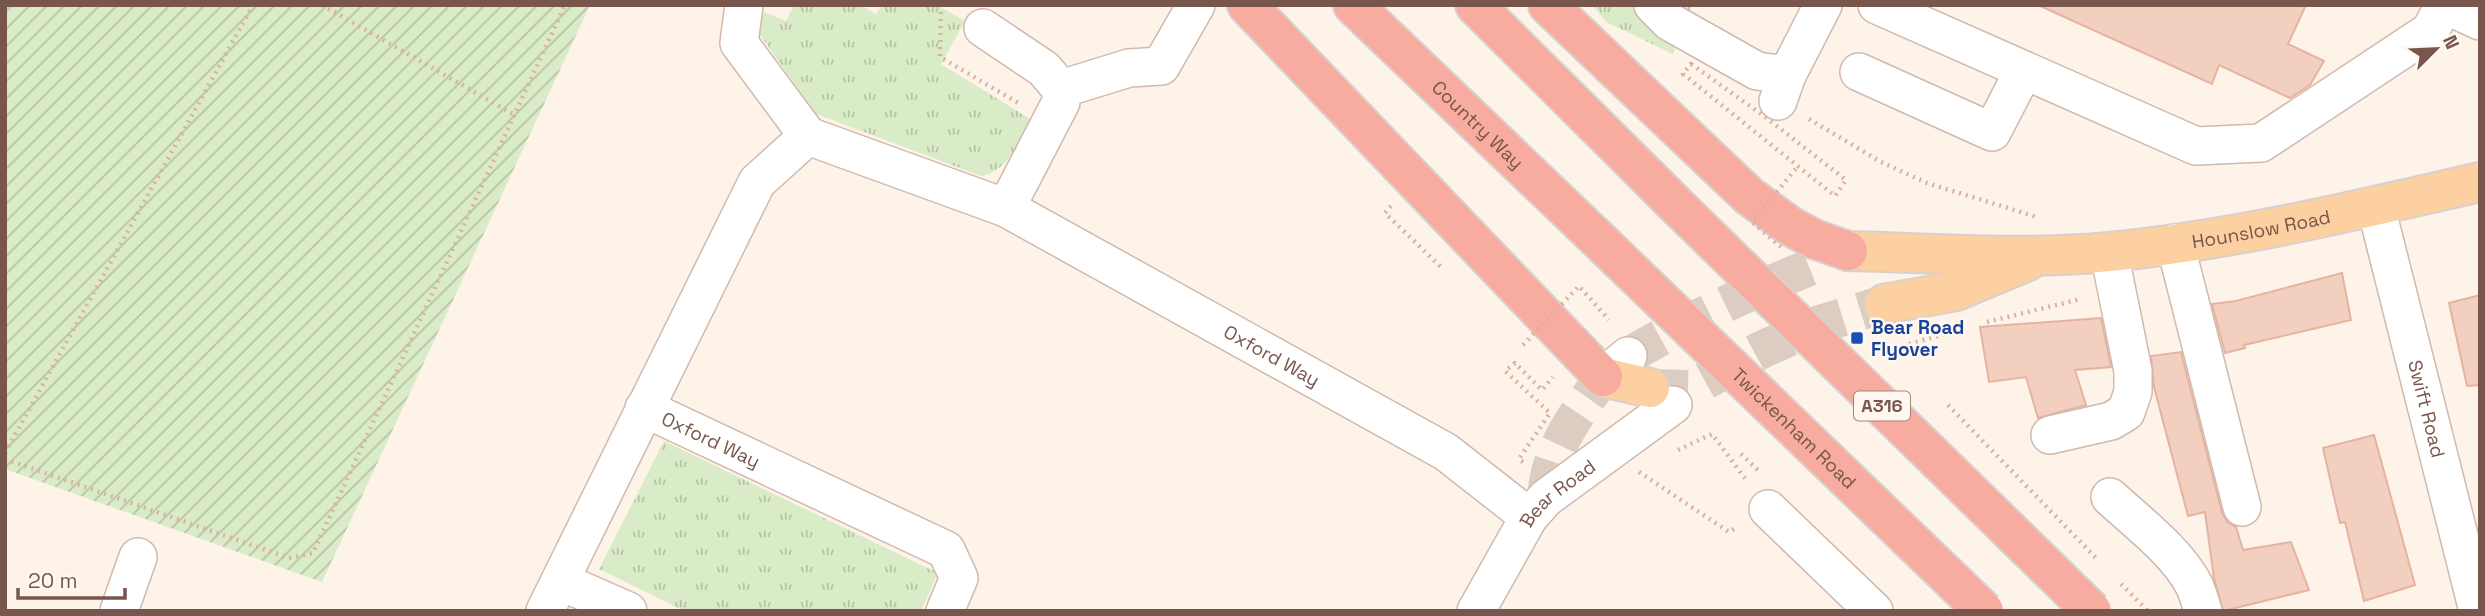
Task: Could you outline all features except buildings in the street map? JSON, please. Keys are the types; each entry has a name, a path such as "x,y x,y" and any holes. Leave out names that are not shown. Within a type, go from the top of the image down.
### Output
{"highway":[{"path":"1247,5 1616,367"},
{"name":"Country Way","path":"1353,5 1604,245"},
{"name":"A316","path":"1475,5 2092,611"},
{"path":"1548,5 1749,196 1836,256"},
{"name":"Twickenham Road","path":"1604,245 1984,611"}],"main road":[{"name":"Hounslow Road","path":"1836,256 2043,238 2109,252 2317,220 2480,182"},
{"name":"Hounslow Road","path":"1884,304 1956,291 2043,238"},
{"path":"1616,367 1661,397"}],"street":[{"path":"744,5 739,43 808,136"},
{"path":"1061,89 1129,68 1161,66 1196,5"},
{"path":"1653,5 1670,22 1757,71 1776,97 1823,5"},
{"path":"1877,5 2023,72 2196,146 2261,143 2430,31 2444,5 2480,21"},
{"path":"983,27 1044,69 1061,89 1060,102 1006,208"},
{"path":"1859,72 1992,132 2023,72"},
{"name":"Oxford Way","path":"628,611 552,596 757,182 808,136 1006,208 1447,452 1537,508"},
{"name":"Swift Road","path":"2376,207 2478,610"},
{"path":"2175,243 2242,507"},
{"path":"2050,435 2111,421 2126,412 2133,392 2133,371 2109,252"},
{"name":"Bear Road","path":"1479,609 1537,508 1661,397"},
{"name":"Oxford Way","path":"644,408 946,550 959,578 945,611"},
{"path":"2110,497 2164,548 2184,571 2194,585 2203,611"},
{"path":"1768,509 1874,611"},
{"path":"119,611 138,557"}],"path":[{"path":"5,453 253,5"},
{"path":"322,5 513,114"},
{"path":"5,459 289,558 313,553 565,5"},
{"path":"1814,154 1846,180 1835,196 1683,74 1691,64 1776,97 1881,162 2043,238"},
{"path":"1781,247 1752,222 1799,165"},
{"path":"1523,345 1579,286 1609,320"},
{"path":"1981,324 2017,313 2116,291"},
{"path":"1909,344 1957,330"},
{"path":"1528,466 1519,459 1550,413 1505,371 1515,363 1542,390 1554,376"},
{"path":"1948,405 2101,563"},
{"path":"1634,469 1729,532 1768,509 1712,434"},
{"path":"2120,582 2148,611"}],"green space":[{"path":"5,5 590,5 322,582 5,469"},
{"path":"794,5 861,5 876,14 882,5 937,5 965,21 941,64 1030,119 1012,154 999,168 981,176 816,114 758,32 759,10 786,21"},
{"path":"1592,5 1692,5 1673,54 1606,22"},
{"path":"664,441 938,573 921,611 684,611 599,569"}],"tunnel":[{"path":"1628,356 1724,305 1824,262"},
{"path":"1650,388 1690,389 1763,349 1817,325 1884,304"},
{"path":"1546,498 1552,464 1565,434 1603,377"}],"place":[{"name":"Bear Road Flyover","path":"1857,338"}]}
